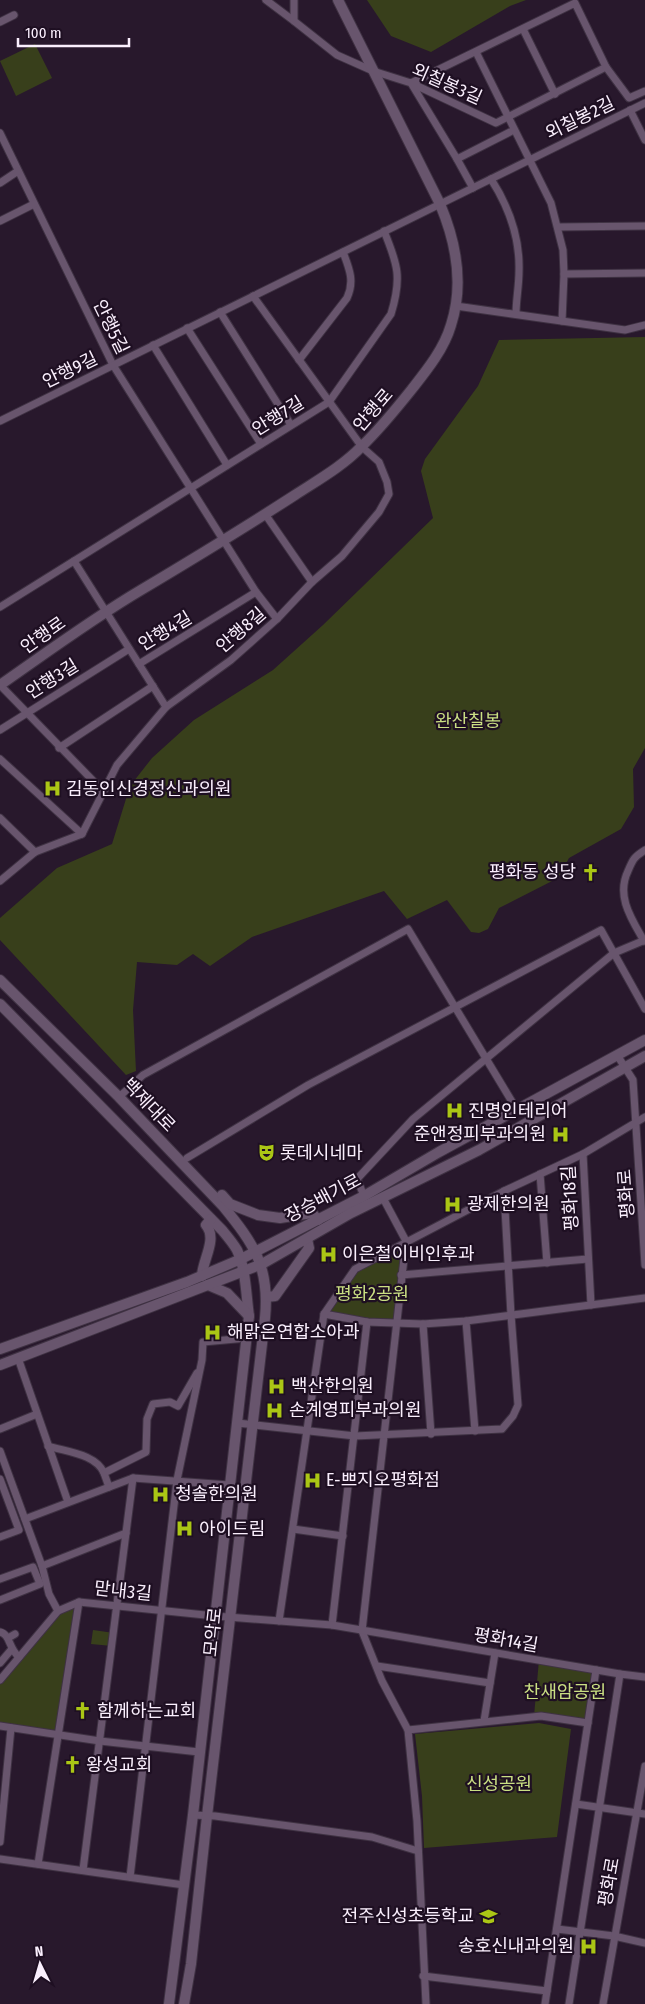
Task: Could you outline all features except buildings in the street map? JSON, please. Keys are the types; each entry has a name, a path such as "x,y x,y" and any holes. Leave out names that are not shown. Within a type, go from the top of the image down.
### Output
{"street":[{"name":"외칠봉3길","path":"266,0 337,55 373,71 411,83 496,123 606,67"},
{"path":"294,0 294,21"},
{"name":"안행로","path":"0,685 105,611 224,540 341,464 362,447 401,404 433,362 451,326 456,306 456,261 453,237 440,204 338,0"},
{"path":"473,188 411,83 575,3 606,67 629,98 645,91"},
{"path":"0,22 14,15"},
{"path":"524,29 555,94"},
{"name":"외칠봉3길","path":"476,52 508,117"},
{"name":"외칠봉2길","path":"440,204 645,103"},
{"path":"630,110 645,140"},
{"path":"508,117 548,196 558,227 564,274 562,321"},
{"path":"457,158 514,130"},
{"name":"안행5길","path":"0,133 113,365 256,592 277,619"},
{"path":"0,183 18,171"},
{"path":"492,178 510,216 518,253 519,272 516,314"},
{"path":"0,221 34,204"},
{"name":"안행9길","path":"0,421 440,204"},
{"path":"558,227 645,226"},
{"name":"안행7길","path":"227,465 329,402 391,314 396,299 399,276 393,252 384,231"},
{"path":"299,360 347,298 352,281 343,252"},
{"path":"564,274 645,273"},
{"name":"안행7길","path":"253,296 362,447"},
{"path":"456,306 624,330 645,325"},
{"path":"220,312 291,426"},
{"path":"188,328 261,444"},
{"path":"0,607 227,465 153,346"},
{"name":"안행8길","path":"82,834 117,765 166,707 230,660 277,619 312,582 347,550 379,512 389,494 387,482 379,462 362,447"},
{"path":"265,514 312,582"},
{"name":"안행4길","path":"74,561 166,707"},
{"name":"안행4길","path":"139,664 256,592"},
{"name":"안행4길","path":"94,670 129,649"},
{"name":"안행3길","path":"0,730 94,670"},
{"name":"안행3길","path":"0,685 59,748 103,791"},
{"path":"59,748 153,686"},
{"path":"0,759 82,834 35,852 0,880"},
{"path":"0,818 35,852"},
{"path":"364,1196 357,1179 413,1119 614,953 644,940 624,903 623,887 634,856 645,850"},
{"path":"119,1097 142,1075 408,929 517,1110"},
{"path":"187,1158 308,1085 601,930 645,1008"},
{"name":"백제대로","path":"0,980 119,1097 224,1206 238,1224 262,1264"},
{"name":"백제대로","path":"0,1004 211,1219 236,1248 241,1260 243,1273"},
{"name":"장승배기로","path":"0,1349 241,1260 364,1196 439,1152 645,1040"},
{"name":"평화로","path":"617,1056 633,1080 645,1265"},
{"name":"장승배기로","path":"0,1365 243,1273 262,1264 351,1213 479,1150 645,1056"},
{"path":"583,1154 645,1117"},
{"path":"164,1144 171,1141 230,1204 258,1215 280,1218 312,1213 318,1220"},
{"name":"평화18길","path":"307,1431 324,1314 355,1269 504,1191 583,1154 591,1305"},
{"name":"평화18길","path":"540,1174 547,1263"},
{"path":"237,1423 354,1436 431,1434 502,1429 513,1416 518,1405 510,1315 504,1191"},
{"path":"383,1198 406,1242 362,1630 382,1681 408,1730 413,1769 426,2004"},
{"path":"202,1276 210,1241 210,1229 206,1225 211,1219"},
{"path":"266,1298 275,1296 309,1248 307,1239"},
{"path":"402,1276 588,1259"},
{"name":"모악로","path":"184,2004 191,1964 253,1425 266,1298 262,1264"},
{"name":"모악로","path":"169,2004 193,1815 247,1338 249,1316 243,1273"},
{"path":"208,1285 227,1293 249,1316"},
{"path":"324,1314 367,1322 423,1324 466,1321 645,1298"},
{"path":"466,1321 475,1431"},
{"path":"332,1626 367,1322"},
{"path":"423,1324 431,1434"},
{"path":"130,1877 177,1480 201,1366 203,1342 247,1338"},
{"path":"18,1358 68,1502"},
{"path":"104,1473 146,1452 147,1419 153,1404 170,1402 178,1406 201,1366"},
{"path":"0,1429 37,1414"},
{"path":"279,1621 307,1431"},
{"path":"48,1446 94,1460 102,1467 109,1487"},
{"path":"0,1451 42,1566 49,1594 58,1611"},
{"path":"83,1870 133,1478"},
{"path":"25,1519 133,1478 229,1485"},
{"path":"0,1479 3,1496 19,1530 0,1537"},
{"path":"293,1529 343,1536"},
{"path":"42,1566 126,1532"},
{"path":"0,1579 33,1567 40,1584 0,1600"},
{"path":"38,1864 80,1602"},
{"name":"맏내3길","path":"0,1680 58,1611 80,1602 215,1616"},
{"name":"평화14길","path":"215,1616 362,1630 645,1677"},
{"path":"0,1632 12,1636 11,1650 0,1663"},
{"path":"11,1650 19,1657"},
{"path":"484,1721 495,1653"},
{"path":"376,1666 490,1683"},
{"path":"545,2004 596,1670"},
{"path":"569,2004 620,1674"},
{"path":"408,1730 541,1716 588,1723"},
{"path":"0,1726 100,1741 199,1752"},
{"path":"0,1842 11,1728"},
{"name":"평화로","path":"604,2004 614,1936 645,1766"},
{"path":"576,1804 645,1814"},
{"path":"193,1815 372,1838 418,1851"},
{"path":"0,1859 184,1885"},
{"path":"556,1929 614,1936 645,1943"},
{"path":"423,1976 547,1991"}],"green space":[{"path":"367,0 526,0 510,6 431,52 391,36"},
{"path":"35,44 52,78 16,96 0,61"},
{"name":"완산칠봉","path":"645,337 645,748 633,769 634,807 621,829 569,858 558,878 499,908 488,929 479,933 471,932 447,900 407,919 384,891 252,937 210,966 193,954 177,965 137,962 133,1010 136,1071 126,1075 0,940 0,918 57,868 112,844 130,786 152,758 194,720 273,670 323,625 433,518 421,471 425,459 478,386 499,340"},
{"name":"평화2공원","path":"406,1241 396,1323 324,1314 355,1269"},
{"path":"79,1602 59,1735 0,1726 0,1680 58,1611"},
{"path":"93,1630 114,1633 112,1646 91,1644"},
{"name":"찬새암공원","path":"539,1660 596,1670 588,1723 534,1716"},
{"name":"신성공원","path":"539,1723 571,1729 557,1837 424,1848 422,1796 415,1734"}],"place":[{"name":"김동인신경정신과의원","path":"52,789"},
{"name":"평화동 성당","path":"590,872"},
{"name":"진명인테리어","path":"454,1111"},
{"name":"준앤정피부과의원","path":"560,1134"},
{"name":"롯데시네마","path":"266,1153"},
{"name":"광제한의원","path":"453,1204"},
{"name":"이은철이비인후과","path":"328,1254"},
{"name":"해맑은연합소아과","path":"213,1332"},
{"name":"백산한의원","path":"277,1386"},
{"name":"손계영피부과의원","path":"275,1410"},
{"name":"E-쁘지오평화점","path":"312,1480"},
{"name":"청솔한의원","path":"161,1494"},
{"name":"아이드림","path":"185,1529"},
{"name":"함께하는교회","path":"83,1711"},
{"name":"왕성교회","path":"72,1765"},
{"name":"전주신성초등학교","path":"488,1916"},
{"name":"송호신내과의원","path":"588,1946"}]}
